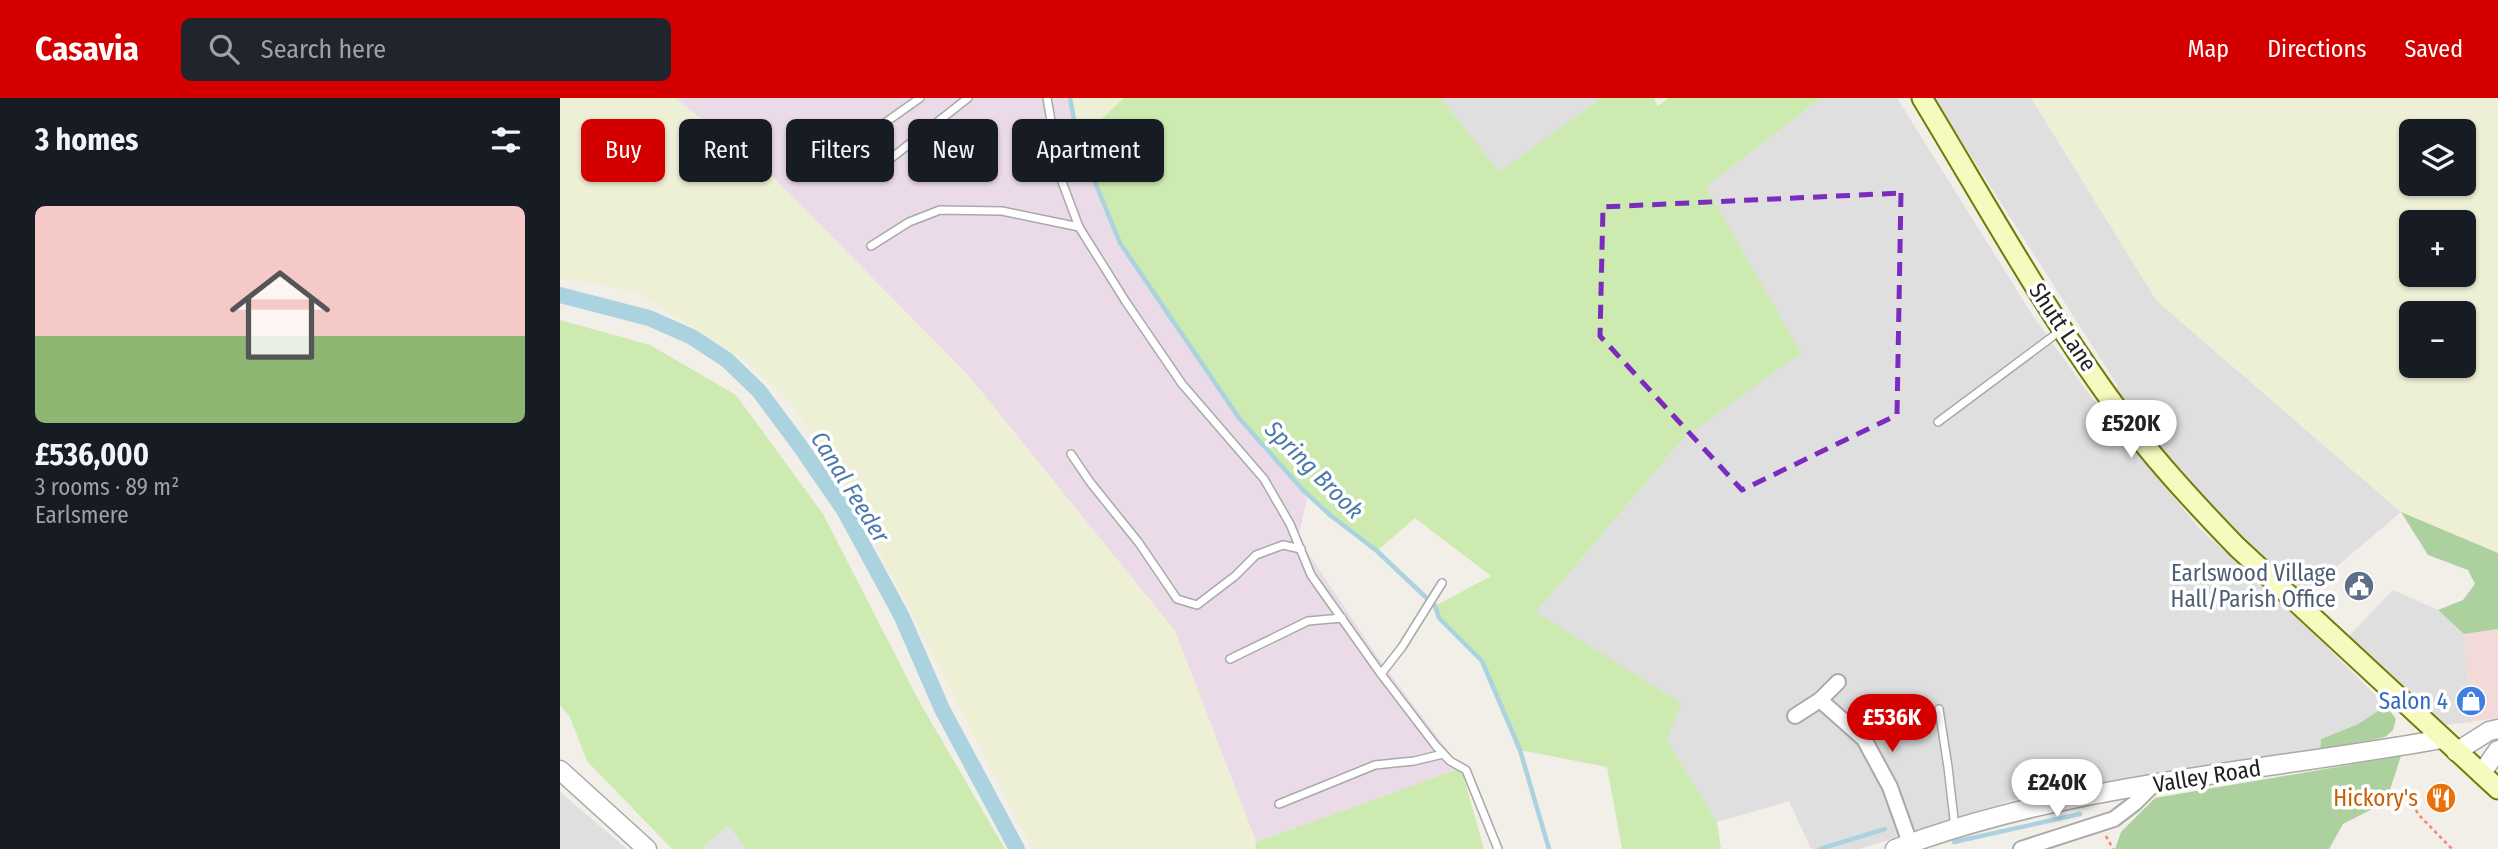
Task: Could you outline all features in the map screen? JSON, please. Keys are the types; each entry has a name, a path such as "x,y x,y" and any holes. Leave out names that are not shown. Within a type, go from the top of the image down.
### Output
{"main road":[{"name":"Shutt Lane","path":"1922,98 2063,328 2138,436 2237,547 2498,789"}],"street":[{"path":"1796,716 1820,700 1838,682"},
{"path":"1820,700 1864,739 1890,787 1903,846"},
{"path":"2449,746 2498,729"},
{"name":"Valley Road","path":"1903,846 1955,829 2101,792 2449,746"},
{"path":"2481,774 2498,750"},
{"path":"560,770 648,849"},
{"path":"2021,849 2114,819 2153,785"}],"lane":[{"path":"890,119 920,98"},
{"path":"894,155 968,98"},
{"path":"1047,98 1061,178 1079,227 1182,384 1264,479 1290,524 1311,575 1381,674 1443,754 1466,769 1498,849"},
{"path":"871,246 909,222 940,210 1002,211 1079,227"},
{"path":"1938,422 2063,328"},
{"path":"1072,454 1177,599 1197,605 1235,576 1256,555 1283,545 1301,550"},
{"path":"1381,674 1402,647 1443,583"},
{"path":"1230,659 1308,621 1342,618"},
{"path":"1939,709 1955,829"},
{"path":"1279,804 1375,765 1414,761 1443,754"}],"path":[{"path":"2416,810 2452,849"}],"highlighted area":[{"path":"1901,193 1897,415 1742,490 1600,336 1603,207"}],"shaded area":[{"path":"675,98 1070,98 1074,119 1012,119 1012,182 1101,182 1193,350 1239,418 1302,489 1307,499 1298,538 1384,666 1461,768 1256,842 1175,631 967,374 772,176 772,119 701,119"},
{"path":"1441,98 1601,98 1499,173"},
{"path":"1821,98 1897,98 2033,316 2092,398 2199,528 2308,628 2386,706 2358,724 2321,739 2320,752 2188,776 2019,798 1860,849 1811,849 1789,801 1717,822 1667,740 1536,612 1683,439 1800,353 1706,187"},
{"path":"1934,98 2031,98 2157,301 2401,512 2302,596 2218,513 2156,441 2154,442 2114,390 2118,386"},
{"path":"2393,590 2438,610 2464,634 2471,722 2446,725 2348,637"},
{"path":"2498,629 2498,718 2471,722 2464,634"},
{"path":"560,792 627,849 560,849"},
{"path":"728,825 746,849 701,849"}],"green space":[{"path":"560,98 675,98 701,119 679,119 679,182 772,182 772,176 967,374 1175,631 1256,842 1255,849 1032,849 849,491 792,404 744,360 635,291 560,278"},
{"path":"1070,98 1124,98 1102,119 1074,119"},
{"path":"1124,98 1441,98 1499,172 1601,98 1654,98 1658,106 1669,98 1821,98 1706,187 1801,353 1683,439 1536,612 1681,703 1667,740 1717,822 1721,849 1622,849 1607,767 1520,750 1482,661 1439,618 1435,606 1491,576 1415,518 1377,551 1330,515 1302,489 1239,418 1120,243 1095,182 1164,182 1164,119 1102,119"},
{"path":"2031,98 2498,98 2498,553 2401,512 2157,301"},
{"path":"560,320 650,345 736,395 823,514 919,701 1005,849 746,849 728,826 701,849 672,849 587,761 569,715 560,706"},
{"path":"2401,512 2498,553 2498,629 2464,634 2438,610 2463,600 2475,584 2468,570 2428,555"},
{"path":"2386,706 2396,719 2393,730 2385,737 2320,752 2321,739 2358,724"},
{"path":"2401,756 2386,802 2343,824 2329,849 2115,849 2121,832 2155,798"},
{"path":"1461,768 1484,849 1255,849 1256,842"}],"waterway":[{"name":"Spring Brook","path":"1070,98 1078,141 1120,243 1239,418 1302,489 1330,515 1377,551 1435,606 1439,618 1482,661 1520,750 1549,849"},
{"name":"Canal Feeder","path":"560,295 649,318 692,337 727,360 759,391 844,510 902,617 942,709 1017,849"},
{"path":"1954,842 2080,814"},
{"name":"Spring Brook","path":"1820,849 1885,829"}],"place":[{"name":"Earlswood Village Hall/Parish Office","path":"2359,586"},
{"name":"Salon 4","path":"2471,701"},
{"name":"Hickory's","path":"2441,798"}]}
